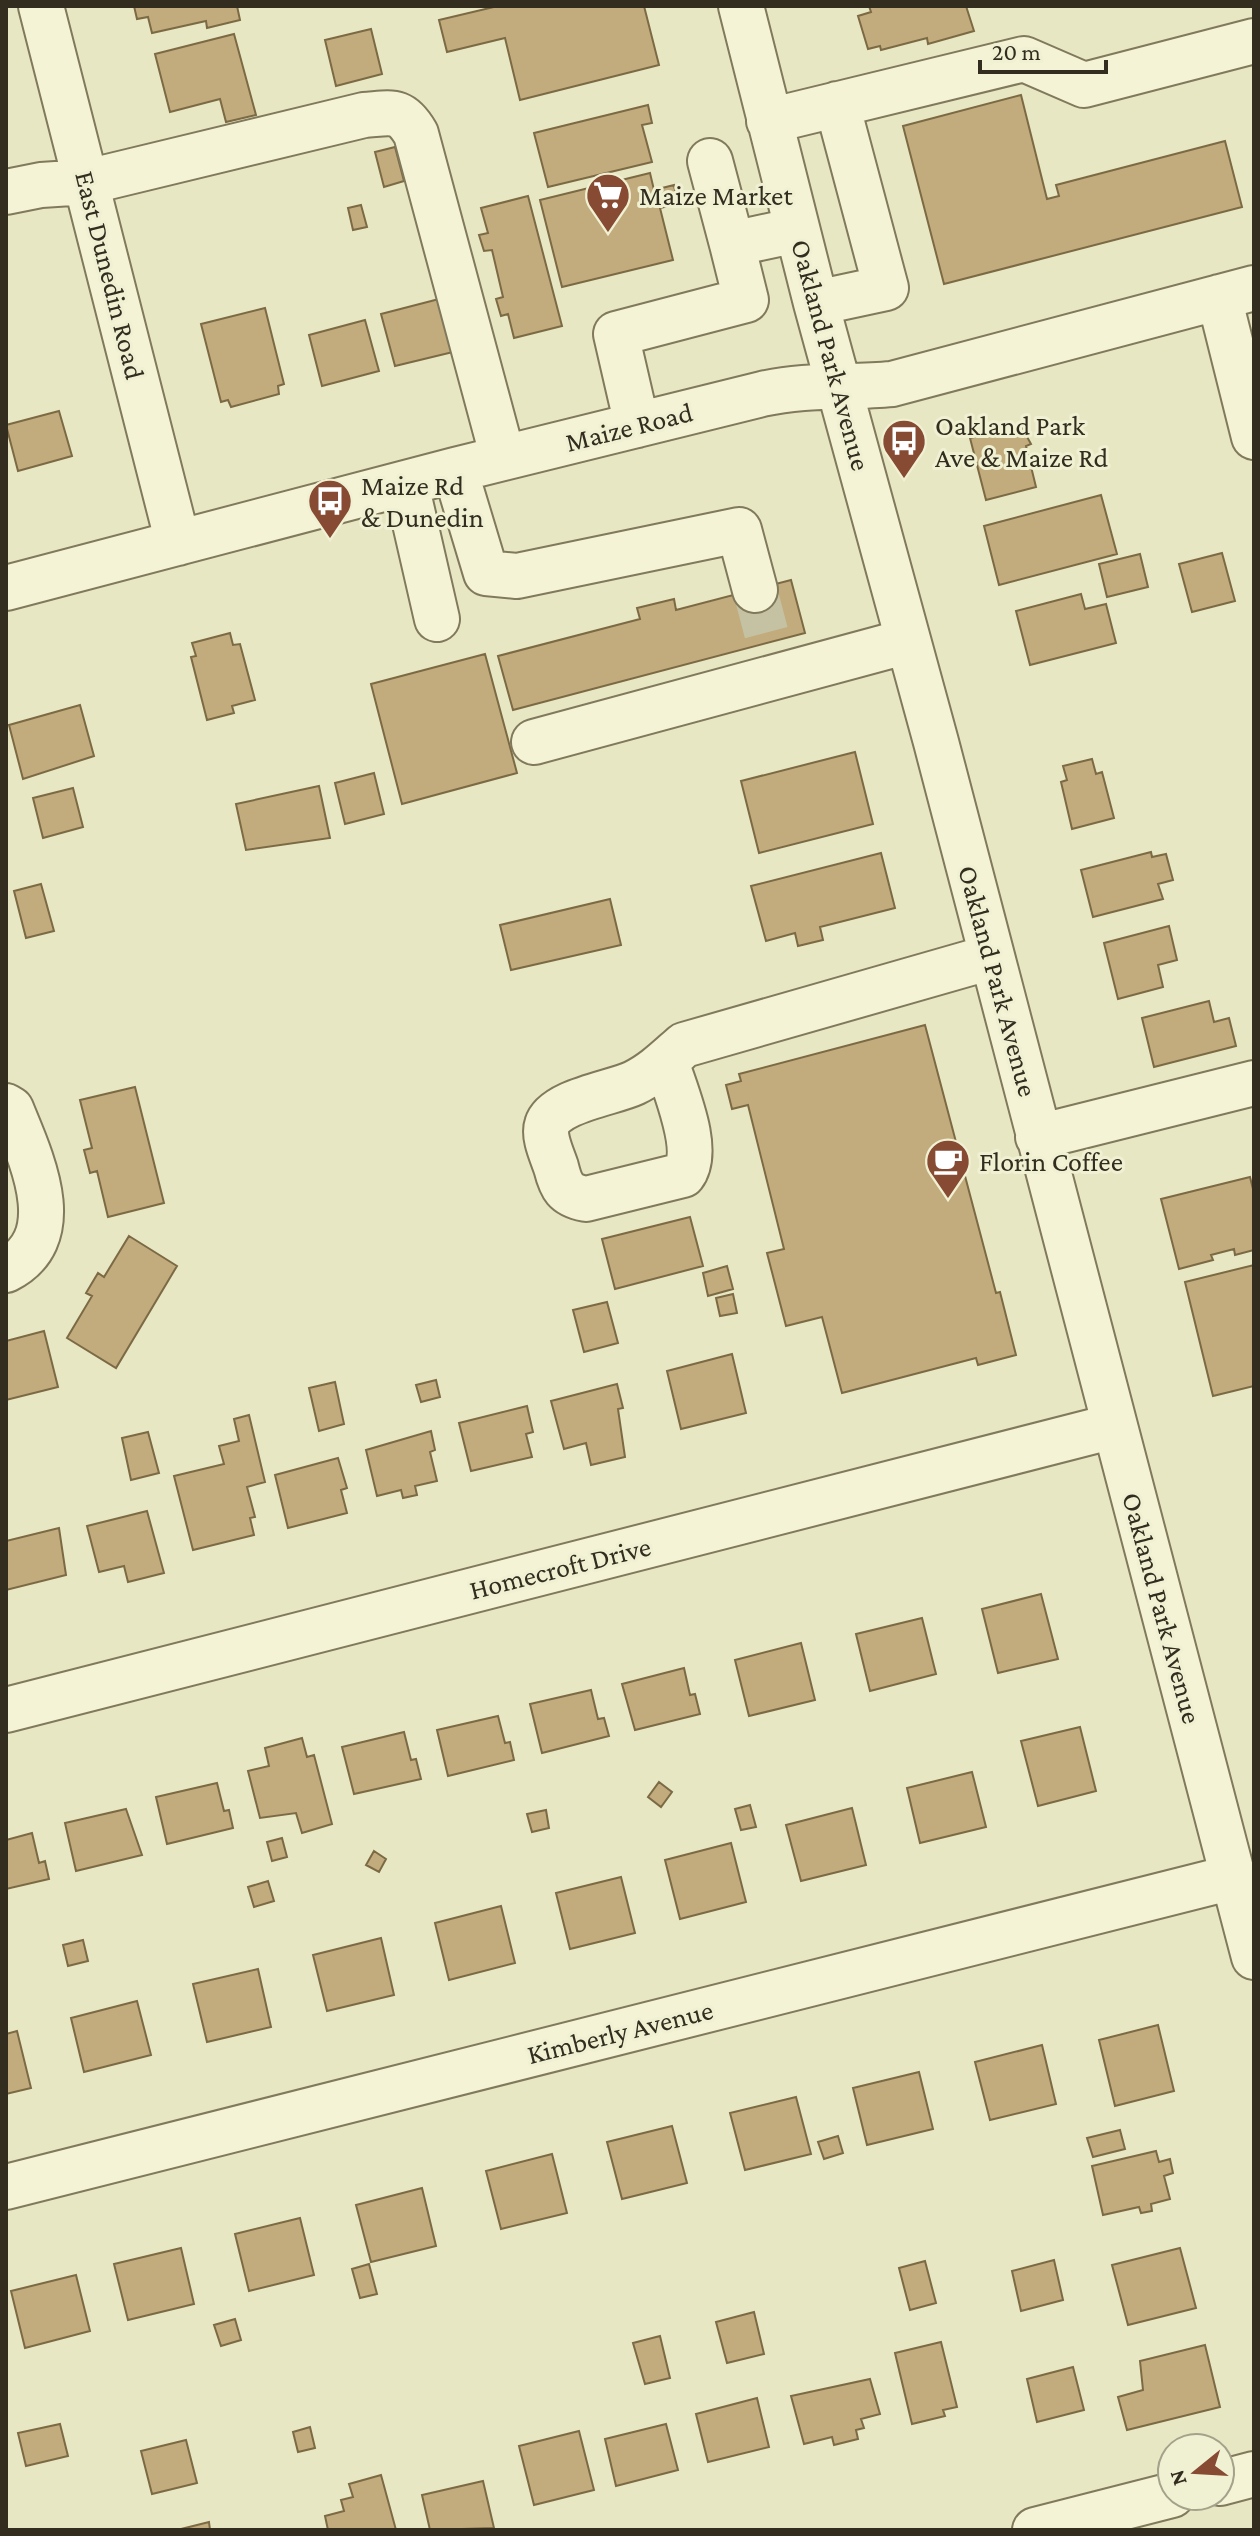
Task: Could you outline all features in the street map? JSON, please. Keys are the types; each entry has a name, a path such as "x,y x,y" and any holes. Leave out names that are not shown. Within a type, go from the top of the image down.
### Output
{"street":[{"name":"East Dunedin Road","path":"41,6 178,543"},
{"name":"Oakland Park Avenue","path":"741,6 816,303 908,641 1254,1957"},
{"path":"769,121 1024,59 1084,85 1254,41"},
{"path":"816,303 886,288 837,104"},
{"path":"6,192 41,185 87,182 364,115 392,112 407,118 416,134 503,458"},
{"path":"637,425 616,334 746,300 710,161"},
{"path":"732,244 797,230"},
{"path":"1236,293 1254,437"},
{"name":"Maize Road","path":"6,588 455,470 793,387 839,389 892,384 1236,293"},
{"path":"455,470 486,573 517,576 739,530 755,590"},
{"path":"406,484 437,619"},
{"path":"534,742 774,659 908,641"},
{"path":"666,1061 684,1045 991,957"},
{"path":"1038,1137 1254,1083"},
{"path":"6,1106 11,1109 32,1160 43,1227 25,1260 6,1270"},
{"name":"Homecroft Drive","path":"6,1710 1114,1426"},
{"name":"Kimberly Avenue","path":"6,2187 1233,1877"},
{"path":"1036,2530 1156,2499"}],"building":[{"path":"134,6 237,6 240,20 207,28 206,21 152,33 148,17 137,19"},
{"path":"498,6 644,6 659,65 520,100 505,38 447,52 439,20"},
{"path":"869,6 966,6 974,31 928,44 927,38 881,50 880,46 868,49 858,16 871,12"},
{"path":"371,29 382,74 336,86 325,40"},
{"path":"234,34 256,115 226,122 220,99 170,112 155,54"},
{"path":"1021,95 1047,199 1059,196 1056,185 1225,141 1242,207 944,284 903,126"},
{"path":"648,105 652,123 642,125 652,162 548,187 534,133"},
{"path":"395,147 404,181 384,187 375,152"},
{"name":"Maize Market","path":"650,173 654,190 674,185 678,204 660,208 673,260 562,287 540,200"},
{"path":"528,196 562,326 514,338 508,314 501,316 496,299 503,297 492,250 484,251 479,235 488,233 481,208"},
{"path":"361,205 367,227 353,230 348,208"},
{"path":"439,299 453,352 395,366 381,314"},
{"path":"265,308 284,384 278,386 279,394 231,407 228,400 221,402 201,324"},
{"path":"365,320 379,371 322,386 309,335"},
{"path":"59,411 72,456 18,471 6,425"},
{"path":"1021,426 1031,444 1026,446 1036,487 986,500 970,438"},
{"path":"1101,495 1117,554 999,585 984,526"},
{"path":"1222,553 1235,601 1192,612 1179,564"},
{"path":"1140,554 1148,587 1107,597 1099,564"},
{"path":"791,580 805,633 513,710 498,656 640,619 637,608 674,599 676,610"},
{"path":"1081,594 1085,609 1106,604 1116,643 1030,665 1016,611"},
{"path":"230,633 233,645 240,644 255,700 232,706 234,713 207,720 191,657 196,656 192,643"},
{"path":"485,654 517,773 402,804 371,684"},
{"path":"80,705 94,756 23,779 9,725"},
{"path":"855,752 873,824 759,853 741,781"},
{"path":"1092,759 1096,774 1102,772 1114,818 1072,829 1061,782 1067,780 1063,766"},
{"path":"374,773 384,814 345,824 335,783"},
{"path":"319,786 330,838 246,850 236,804"},
{"path":"73,788 83,827 43,838 33,798"},
{"path":"1151,852 1152,857 1166,854 1173,880 1158,884 1163,899 1093,917 1081,870"},
{"path":"881,853 895,908 820,927 823,940 798,946 795,933 766,941 751,886"},
{"path":"41,884 54,931 26,938 14,891"},
{"path":"610,899 621,945 511,970 500,925"},
{"path":"1169,926 1177,960 1158,965 1163,987 1118,999 1104,943"},
{"path":"1209,1001 1214,1022 1229,1018 1236,1046 1154,1067 1142,1018"},
{"path":"925,1025 996,1293 1000,1292 1016,1355 978,1365 976,1358 842,1393 822,1317 786,1326 767,1253 784,1249 748,1105 732,1109 726,1085 741,1081 739,1074"},
{"path":"135,1087 164,1203 108,1217 97,1171 90,1173 84,1150 92,1148 80,1100"},
{"path":"1250,1177 1254,1193 1254,1250 1235,1255 1234,1249 1211,1255 1213,1260 1179,1269 1161,1199"},
{"path":"690,1217 703,1266 615,1289 602,1239"},
{"path":"129,1236 177,1266 116,1368 67,1338 92,1296 86,1293 98,1273 104,1277"},
{"path":"1254,1265 1254,1386 1213,1396 1185,1282"},
{"path":"727,1266 733,1289 708,1296 703,1273"},
{"path":"733,1294 737,1313 720,1316 716,1298"},
{"path":"607,1302 618,1343 584,1352 573,1310"},
{"path":"44,1331 58,1387 6,1400 6,1341"},
{"path":"732,1354 746,1413 681,1429 667,1371"},
{"path":"436,1380 440,1397 421,1402 416,1385"},
{"path":"335,1382 344,1424 319,1431 309,1388"},
{"path":"617,1384 623,1408 618,1409 625,1457 591,1465 586,1443 564,1449 551,1401"},
{"path":"527,1406 533,1432 526,1434 532,1457 471,1471 459,1423"},
{"path":"249,1415 265,1482 247,1487 255,1517 250,1518 254,1535 193,1550 174,1476 224,1464 219,1446 239,1441 234,1419"},
{"path":"431,1431 435,1450 430,1452 437,1481 415,1486 417,1495 403,1498 401,1490 377,1496 366,1450"},
{"path":"148,1432 159,1473 131,1480 122,1438"},
{"path":"338,1458 347,1488 341,1490 347,1513 288,1528 275,1475"},
{"path":"147,1511 164,1573 128,1582 124,1566 99,1572 87,1526"},
{"path":"59,1528 66,1575 6,1590 6,1541"},
{"path":"1041,1594 1058,1659 998,1673 982,1609"},
{"path":"922,1618 936,1674 870,1691 856,1634"},
{"path":"801,1643 815,1700 749,1716 735,1660"},
{"path":"684,1668 690,1695 695,1694 700,1714 635,1730 622,1684"},
{"path":"591,1690 598,1719 604,1718 609,1736 542,1753 530,1704"},
{"path":"498,1716 505,1743 510,1742 514,1760 448,1776 437,1730"},
{"path":"1080,1727 1096,1791 1038,1806 1021,1741"},
{"path":"404,1732 411,1760 416,1759 421,1779 354,1794 342,1747"},
{"path":"302,1738 307,1757 314,1755 332,1824 302,1833 296,1813 260,1818 248,1771 269,1766 265,1748"},
{"path":"972,1772 986,1827 920,1843 907,1788"},
{"path":"659,1782 672,1792 661,1807 648,1797"},
{"path":"217,1783 224,1811 229,1810 233,1828 167,1844 156,1797"},
{"path":"750,1805 756,1827 741,1830 735,1809"},
{"path":"852,1808 866,1865 801,1881 786,1825"},
{"path":"126,1809 142,1855 76,1871 65,1823"},
{"path":"546,1810 549,1828 532,1832 527,1814"},
{"path":"32,1833 39,1863 45,1861 49,1879 6,1889 6,1840"},
{"path":"282,1838 287,1857 272,1861 267,1842"},
{"path":"731,1843 746,1902 680,1919 665,1860"},
{"path":"374,1851 386,1859 379,1872 366,1865"},
{"path":"621,1877 635,1933 570,1949 556,1893"},
{"path":"268,1881 274,1901 254,1907 248,1887"},
{"path":"501,1906 515,1963 449,1980 435,1923"},
{"path":"381,1938 394,1995 327,2011 313,1955"},
{"path":"83,1940 88,1961 68,1966 63,1945"},
{"path":"258,1969 271,2027 207,2042 193,1984"},
{"path":"137,2001 151,2055 84,2072 71,2018"},
{"path":"1158,2025 1174,2091 1115,2106 1099,2040"},
{"path":"17,2031 31,2088 6,2094 6,2034"},
{"path":"1042,2045 1056,2104 990,2120 975,2062"},
{"path":"919,2072 933,2129 867,2145 853,2088"},
{"path":"796,2097 811,2154 745,2170 730,2113"},
{"path":"672,2126 687,2183 622,2199 607,2142"},
{"path":"1120,2130 1125,2149 1093,2157 1087,2138"},
{"path":"838,2136 843,2153 824,2159 818,2142"},
{"path":"1156,2151 1159,2162 1170,2159 1173,2173 1164,2176 1170,2199 1151,2204 1152,2211 1141,2213 1139,2207 1103,2215 1092,2166"},
{"path":"552,2154 567,2213 501,2229 486,2171"},
{"path":"422,2188 436,2246 371,2262 356,2205"},
{"path":"300,2218 314,2275 249,2291 235,2234"},
{"path":"181,2248 194,2304 128,2320 114,2264"},
{"path":"1180,2248 1196,2308 1128,2325 1112,2265"},
{"path":"1054,2260 1063,2300 1021,2311 1012,2271"},
{"path":"925,2261 936,2303 910,2310 899,2268"},
{"path":"369,2264 377,2294 360,2298 352,2269"},
{"path":"76,2275 90,2331 25,2348 11,2291"},
{"path":"754,2312 764,2354 727,2363 716,2322"},
{"path":"235,2319 241,2340 221,2346 214,2325"},
{"path":"660,2336 670,2378 645,2384 633,2343"},
{"path":"941,2342 957,2407 943,2410 945,2416 912,2424 895,2353"},
{"path":"1205,2345 1220,2407 1127,2430 1118,2397 1143,2390 1140,2361"},
{"path":"1073,2367 1084,2410 1037,2422 1027,2379"},
{"path":"870,2379 880,2414 861,2419 864,2428 856,2430 858,2439 834,2445 832,2437 804,2444 791,2396"},
{"path":"757,2398 769,2447 708,2462 696,2414"},
{"path":"60,2424 68,2456 26,2466 18,2433"},
{"path":"666,2424 678,2470 616,2486 605,2439"},
{"path":"310,2427 315,2448 298,2452 293,2432"},
{"path":"579,2431 594,2490 534,2505 519,2446"},
{"path":"186,2440 197,2483 152,2494 141,2451"},
{"path":"381,2475 396,2530 328,2530 325,2516 344,2511 341,2500 353,2497 349,2484"},
{"path":"483,2481 494,2528 430,2530 422,2495"},
{"path":"209,2522 210,2530 177,2530"}],"tunnel":[{"path":"755,590 769,643"}],"place":[{"name":"Maize Market","path":"608,234"},
{"name":"Oakland Park Ave & Maize Rd","path":"904,480"},
{"name":"Maize Rd & Dunedin","path":"330,540"},
{"name":"Florin Coffee","path":"948,1200"}]}
